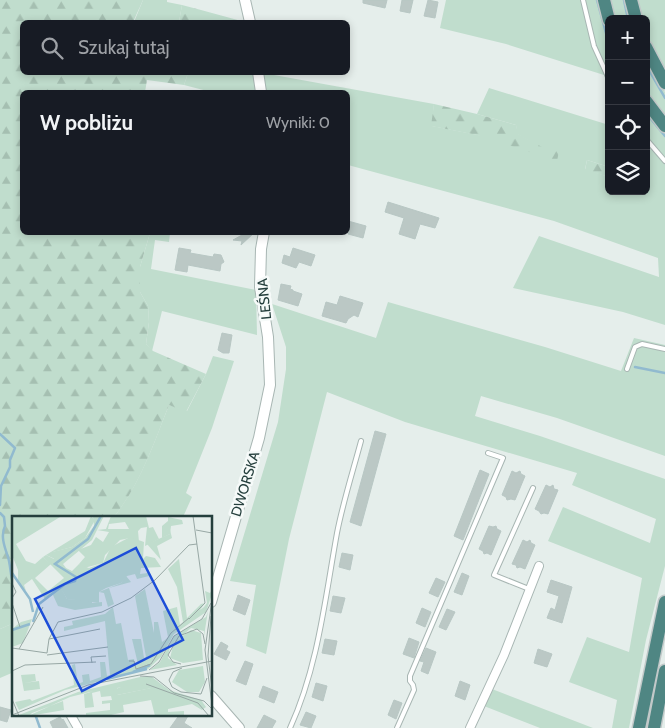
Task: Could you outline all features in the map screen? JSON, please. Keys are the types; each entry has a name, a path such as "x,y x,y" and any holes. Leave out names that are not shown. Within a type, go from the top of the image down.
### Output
{"highway":[{"path":"604,0 608,15"},
{"path":"631,0 635,15"},
{"path":"650,55 665,83"},
{"path":"648,105 665,126"},
{"path":"639,728 665,602"},
{"path":"654,728 665,671"}],"street":[{"path":"245,0 250,20"},
{"path":"258,75 261,90"},
{"name":"LEŚNA","path":"263,235 261,249 260,287 268,337 270,365"},
{"name":"DWORSKA","path":"212,599 265,415 270,385 270,365"},
{"path":"470,728 504,655 539,566"},
{"path":"212,697 240,728"},
{"path":"71,716 78,728"}],"lane":[{"path":"583,0 594,46 605,70"},
{"path":"650,144 665,161"},
{"path":"627,369 635,347 642,344 665,349"},
{"path":"290,728 307,686 313,664 338,529 361,441"},
{"path":"397,728 414,690 410,676 503,458 488,453"},
{"path":"529,589 494,575 533,488"}],"green space":[{"path":"0,0 143,0 134,20 20,20 20,75 187,75 184,85 147,80 145,90 20,90 20,235 149,235 140,267 140,292 148,306 149,322 146,344 153,351 206,374 186,412 169,405 139,478 115,516 12,516 12,624 0,629"},
{"path":"143,0 167,0 167,2 182,5 179,20 135,20"},
{"path":"446,0 599,0 605,23 605,78 604,75 506,44 440,28"},
{"path":"609,0 626,0 630,15 612,15"},
{"path":"635,0 665,0 665,77 650,46 650,15 639,15"},
{"path":"182,5 201,10 201,20 179,20"},
{"path":"201,10 238,20 201,20"},
{"path":"650,66 665,92 665,119 650,98"},
{"path":"187,75 253,75 256,90 203,90 184,85"},
{"path":"263,75 274,75 434,104 432,126 541,147 517,134 516,125 477,114 489,88 605,124 605,166 587,160 585,169 605,176 605,195 650,195 650,115 665,133 665,325 623,312 513,288 539,236 659,277 658,258 554,221 350,166 350,90 266,90"},
{"path":"434,104 516,125 518,134 542,147 559,151 557,161 477,135 431,126"},
{"path":"587,160 605,166 605,176 585,170"},
{"path":"149,235 170,235 169,242 155,240 151,269 256,290 257,335 162,311 152,351 146,344 149,322 148,306 140,292 140,267"},
{"path":"388,302 621,371 634,338 665,345 665,456 557,418 481,396 475,416 665,479 665,566 646,640 629,728 612,728 617,700 569,682 587,637 629,652 642,578 548,541 563,507 650,543 656,519 572,485 577,473 405,422 327,392 289,539 266,654 246,646 256,585 230,581 278,422 286,369 286,347 272,304 376,338"},
{"path":"213,356 234,361 212,428 186,493 192,497 183,516 115,516 139,477 169,405 187,411"},
{"path":"12,624 12,673 0,678 0,629"},
{"path":"492,689 593,728 540,728 484,706"}],"building":[{"path":"363,0 387,0 385,8 363,3"},
{"path":"402,0 413,0 410,13 400,11"},
{"path":"428,0 438,2 435,18 424,16"},
{"path":"388,202 439,218 435,228 420,224 415,239 399,234 404,218 385,212"},
{"path":"350,222 366,226 363,238 350,235"},
{"path":"242,235 252,235 241,245 242,241 233,240"},
{"path":"179,248 191,250 190,253 213,257 214,254 221,255 224,262 221,264 220,271 188,265 187,272 175,270"},
{"path":"293,248 315,255 311,266 299,262 296,268 282,263 284,255 290,257"},
{"path":"281,284 291,286 290,289 302,294 298,306 278,300"},
{"path":"340,296 363,303 358,317 354,315 346,323 322,316 326,302 337,305"},
{"path":"222,333 232,335 229,353 223,353 218,350"},
{"path":"375,431 386,434 361,526 350,522"},
{"path":"480,470 489,474 463,540 454,536"},
{"path":"512,471 516,473 520,471 525,476 515,500 507,500 502,495"},
{"path":"546,485 550,487 553,485 554,489 558,490 548,514 541,514 535,509"},
{"path":"489,526 496,526 501,531 491,555 484,554 479,549"},
{"path":"523,540 527,542 530,540 535,545 525,569 517,568 516,565 512,564"},
{"path":"342,553 353,555 350,570 339,567"},
{"path":"462,573 469,576 462,595 454,592"},
{"path":"436,578 445,582 438,597 429,593"},
{"path":"551,580 572,587 562,623 547,618 551,608 555,610 559,596 547,592"},
{"path":"238,595 250,600 245,615 233,610"},
{"path":"333,596 345,598 341,613 330,611"},
{"path":"422,608 431,612 425,627 416,623"},
{"path":"447,609 455,612 446,630 439,627"},
{"path":"409,638 419,642 414,658 403,654"},
{"path":"325,639 337,641 334,655 322,653"},
{"path":"221,642 228,646 226,650 230,652 226,660 214,654"},
{"path":"426,648 436,652 428,674 421,671 424,662 420,661"},
{"path":"538,649 552,654 547,667 534,663"},
{"path":"245,661 253,664 246,685 236,681"},
{"path":"460,681 470,685 465,700 455,696"},
{"path":"316,683 327,686 323,701 312,697"},
{"path":"263,686 278,692 274,703 259,697"},
{"path":"394,700 402,703 396,719 388,715"},
{"path":"0,707 11,710 7,722 0,720"},
{"path":"306,712 316,716 311,728 300,725"},
{"path":"264,715 276,721 272,728 257,728"},
{"path":"179,716 188,716 184,723 192,728 170,728"},
{"path":"60,717 68,728 53,728 50,722"}],"waterway":[{"path":"597,0 605,29"},
{"path":"624,0 627,15"},
{"path":"650,72 665,98"},
{"path":"650,118 665,136"},
{"path":"635,367 665,373"},
{"path":"0,434 15,448 10,460 10,467 1,486 0,505"},
{"path":"0,513 4,517 4,542 12,578"},
{"path":"36,716 40,728"}]}
